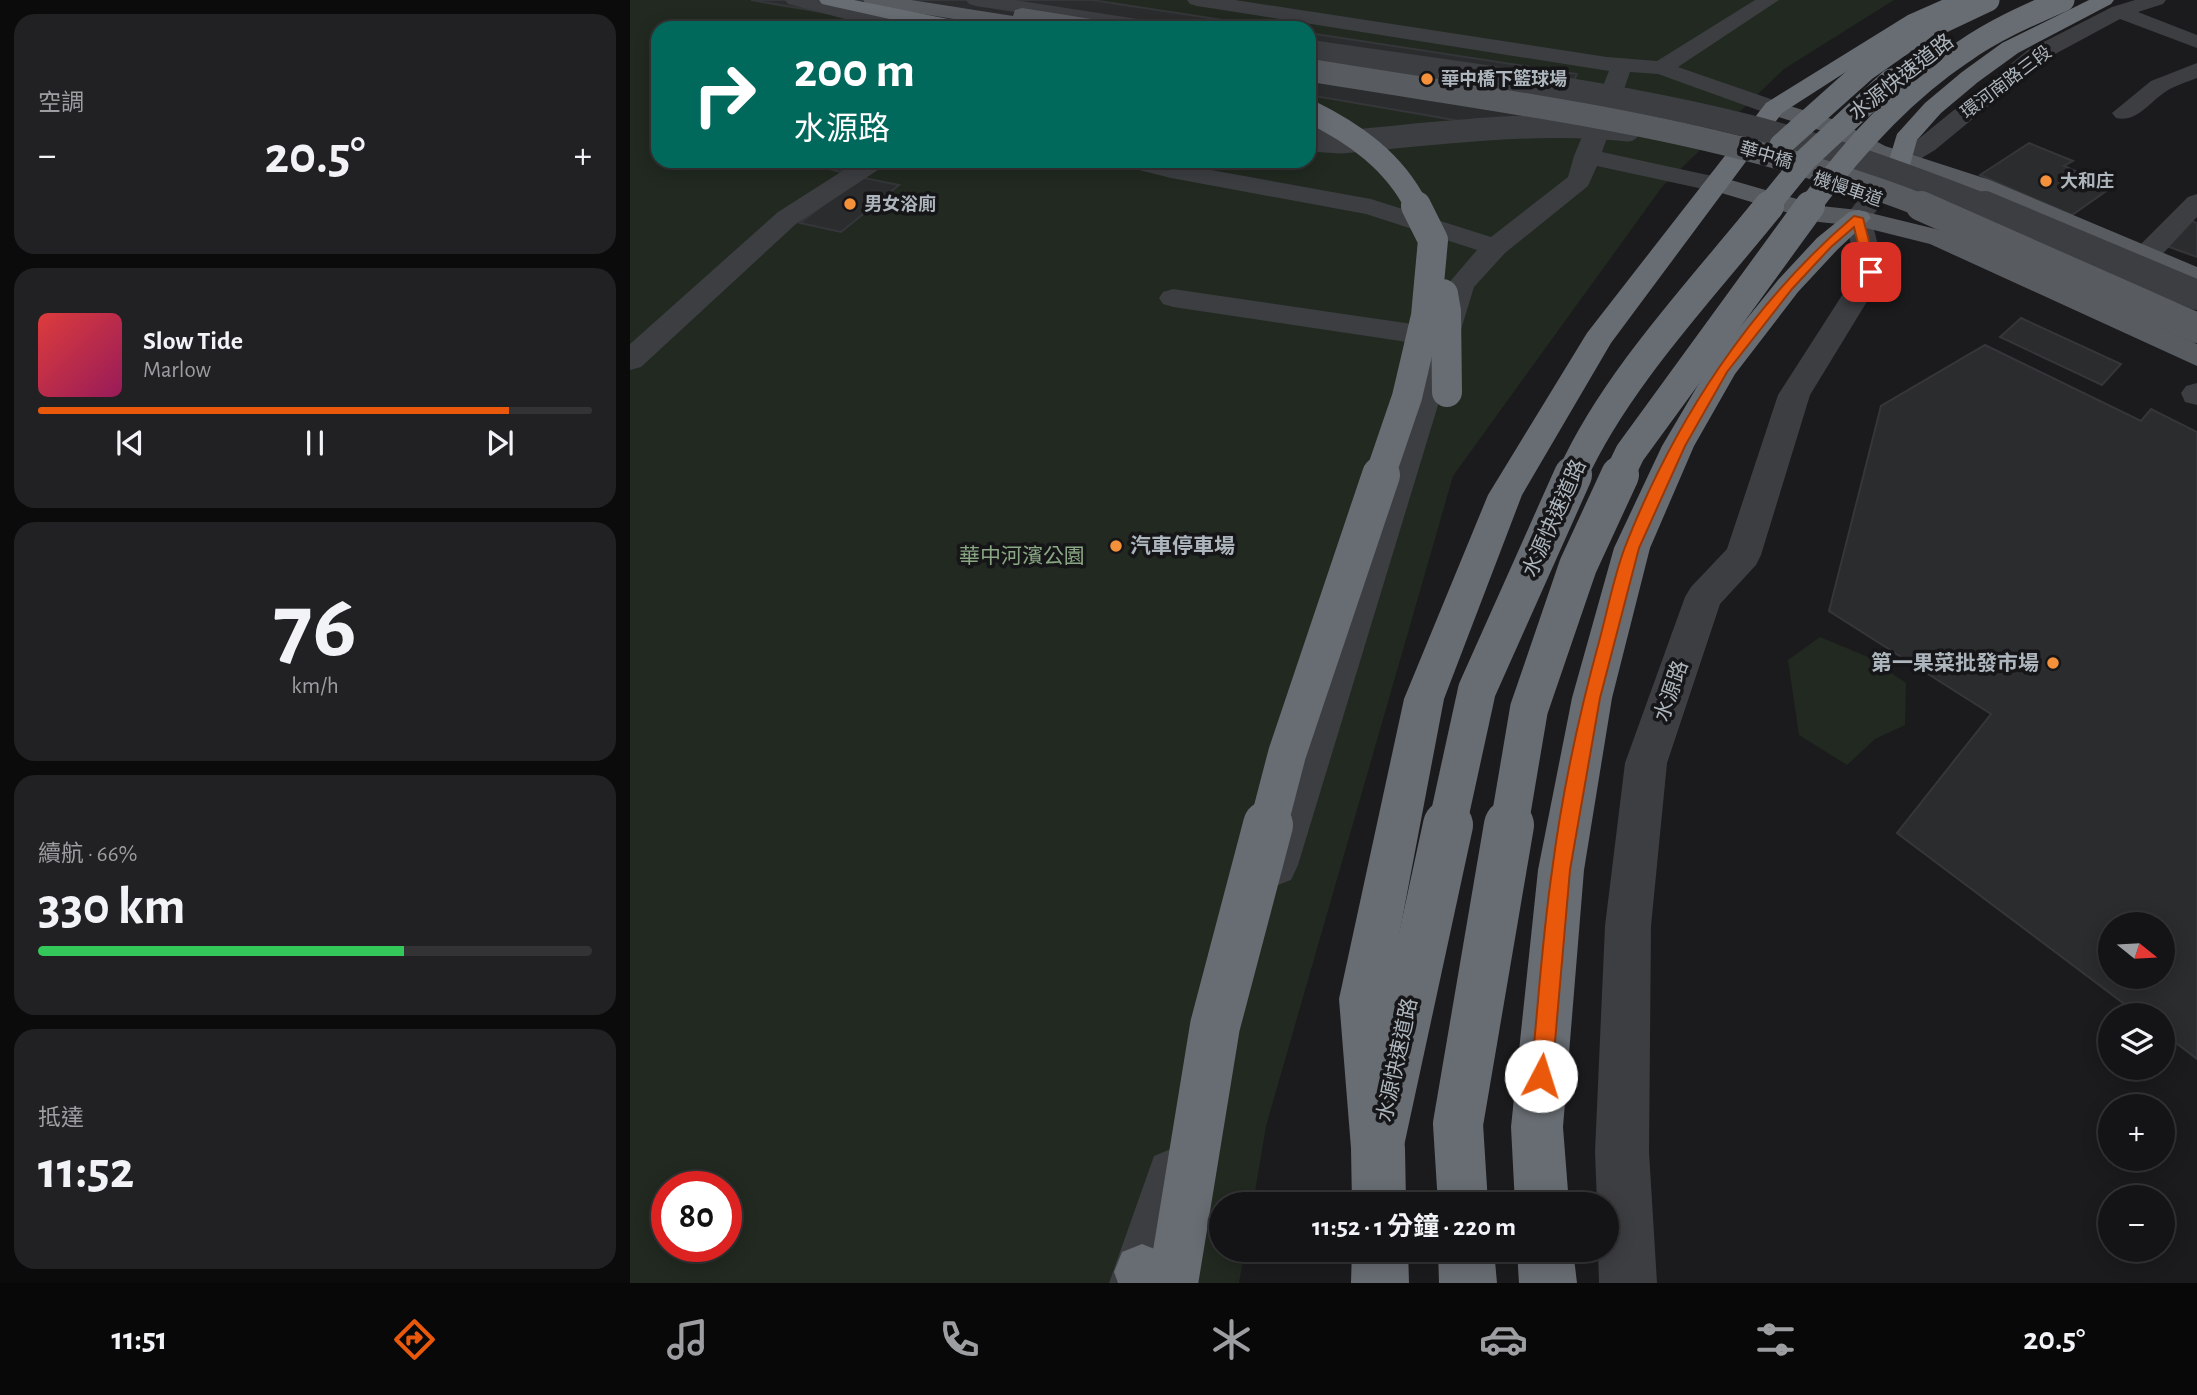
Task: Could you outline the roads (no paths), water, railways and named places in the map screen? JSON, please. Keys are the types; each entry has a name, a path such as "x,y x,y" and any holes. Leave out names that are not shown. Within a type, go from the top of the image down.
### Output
{"highway":[{"path":"829,0 926,21"},
{"path":"1378,1148 1363,999 1424,699 1504,495 1598,340 1774,108 1905,25 1959,0"},
{"path":"1784,141 1867,69 1916,34 1988,0"},
{"name":"水源快速道路","path":"1379,1192 1378,1148 1477,691 1582,455 1625,385 1806,159 1886,83 1922,55 1975,22 2024,0"},
{"name":"水源快速道路","path":"1462,1192 1458,1125 1529,709 1578,566 1630,453 1838,167 1907,97 1962,52 2015,21 2063,0"},
{"path":"1316,114 1365,143 1391,167 1413,199 1433,240 1446,311 1447,393"},
{"path":"1541,1192 1536,1127 1561,870 1592,698 1632,548 1678,446 1722,370 1788,286 1827,244 1858,218"},
{"path":"1150,1280 1287,754 1407,397 1426,316 1433,240"},
{"path":"1380,1262 1380,1283"},
{"path":"1467,1262 1468,1283"},
{"path":"1546,1262 1548,1283"}],"main road":[{"path":"873,0 1004,21"},
{"path":"936,0 1066,21"},
{"name":"華中橋","path":"1316,61 1655,116 1784,141 1922,188 2060,244 2197,305"},
{"name":"華中橋","path":"1316,71 1664,129 1792,162 1893,193 2197,328"},
{"path":"1774,108 1822,123 1868,148 1981,185 2197,277"},
{"path":"1940,238 1910,206 1930,183 1981,185"},
{"path":"1717,184 1819,214 1858,218 1940,238 2197,356"}],"street":[{"path":"795,0 875,21"},
{"path":"976,0 1112,21"},
{"path":"1197,0 1622,65 1661,68 1774,108"},
{"path":"1661,68 1769,0"},
{"name":"環河南路三段","path":"1901,160 1926,145 2036,55 2111,6 2156,0"},
{"path":"2111,6 2197,42"},
{"name":"機慢車道","path":"1316,52 1675,109 1923,181 2030,222 2197,295"},
{"path":"1150,1280 1461,285 1495,247 1579,181 1622,65"},
{"path":"2124,113 2159,86 2197,70"},
{"name":"機慢車道","path":"1316,141 1341,142 1566,125 1610,127 1655,135 1762,160 1863,192 2051,271 2197,339"},
{"path":"1587,156 1717,184"},
{"path":"1858,218 1901,160"},
{"path":"630,360 787,218 864,168"},
{"path":"1159,168 1371,207 1495,247"},
{"path":"2146,255 2197,202"},
{"name":"水源路","path":"1628,1283 1622,1152 1628,926 1646,763 1704,597 1743,555 1794,395 1871,272 1858,218"},
{"path":"1173,298 1444,338"},
{"path":"630,326 659,332"}],"place":[{"name":"華中橋下籃球場","path":"1427,79"},
{"name":"大和庄","path":"2046,181"},
{"name":"男女浴廁","path":"850,204"},
{"name":"汽車停車場","path":"1116,546"},
{"name":"第一果菜批發市場","path":"2053,663"}],"park label":[{"name":"華中河濱公園","path":"1022,556"}]}
